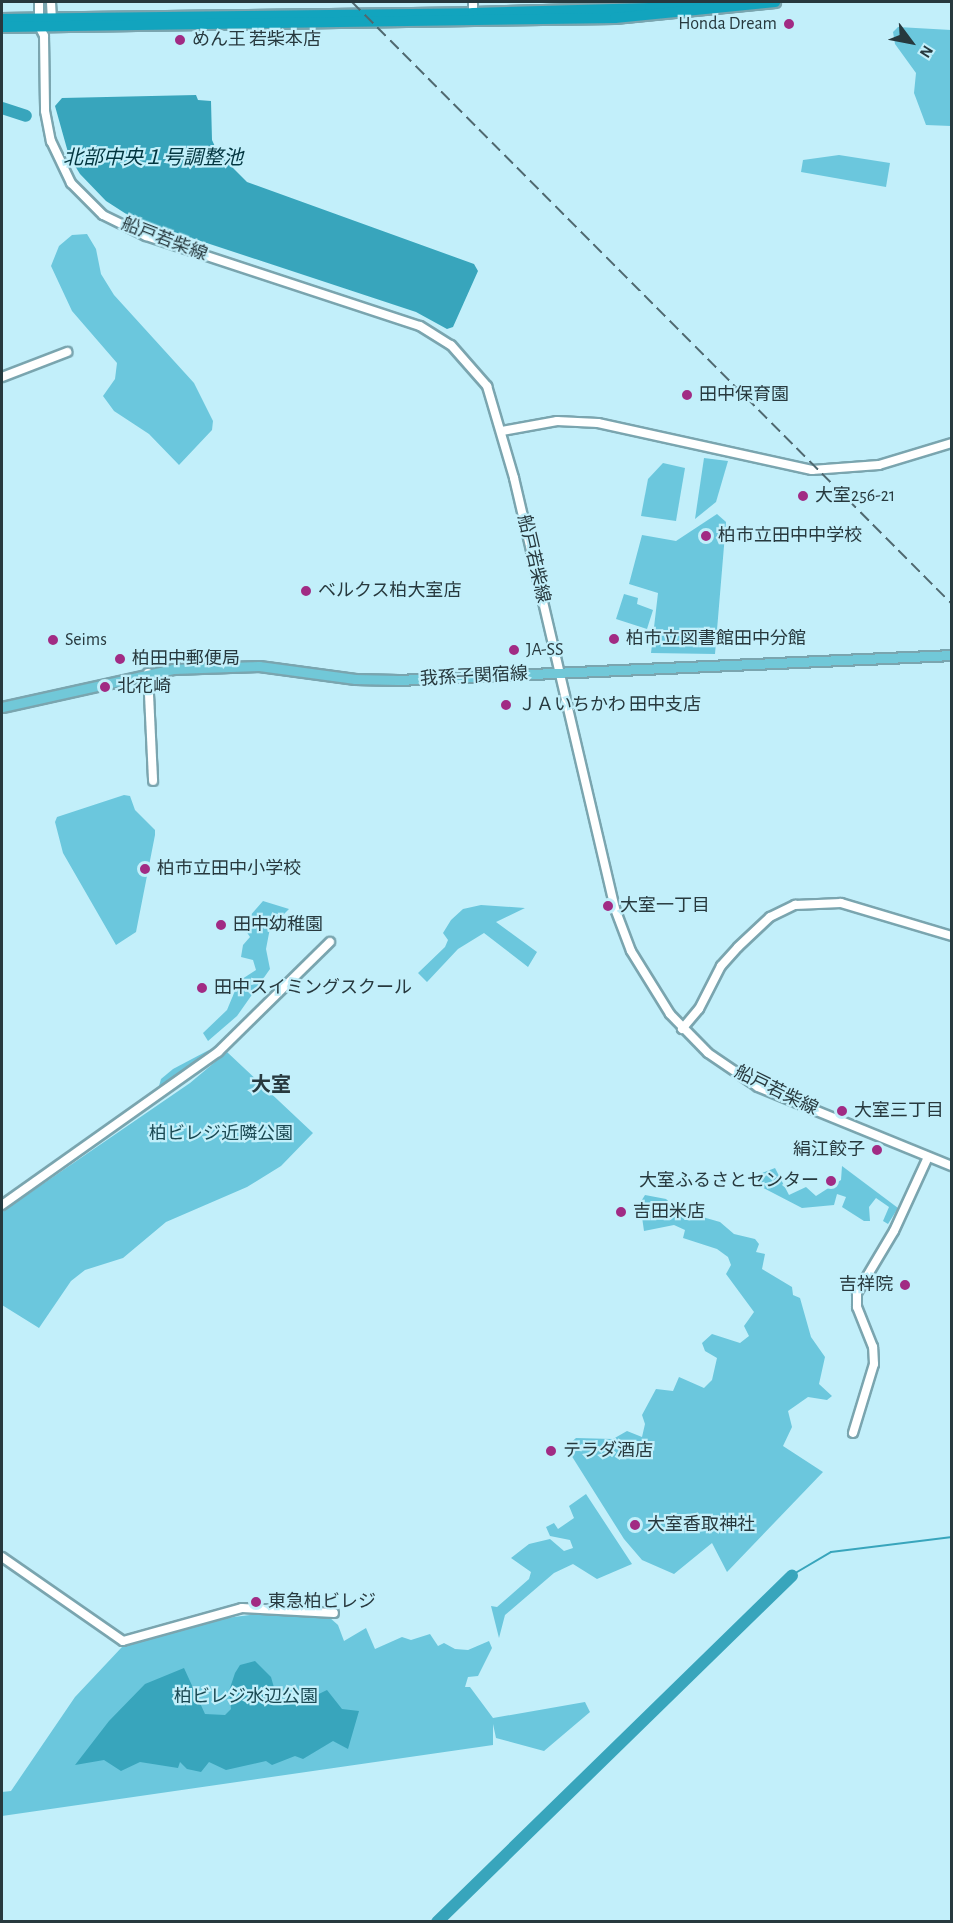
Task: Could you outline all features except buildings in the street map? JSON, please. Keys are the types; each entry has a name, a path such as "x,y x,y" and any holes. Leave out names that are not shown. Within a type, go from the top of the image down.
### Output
{"highway":[{"path":"2,27 41,27 52,22 473,7 650,8 714,2"},
{"path":"52,22 615,18 775,2"},
{"path":"2,19 41,27"}],"main road":[{"name":"我孫子関宿線","path":"2,707 148,673 259,666 378,680 951,655"}],"street":[{"name":"船戸若柴線","path":"39,2 45,111 51,141 71,183 103,215 146,236 398,318 435,334 462,355 487,386 502,431 621,928 647,981 682,1029 708,1053 758,1087 951,1166"},
{"path":"41,27 52,22 51,2"},
{"path":"2,377 67,352"},
{"path":"502,431 557,421 598,423 812,470 879,465 951,443"},
{"path":"148,673 153,781"},
{"path":"682,1029 699,1010 721,966 738,947 770,917 795,905 841,903 951,936"},
{"path":"2,1205 209,1059 330,942"},
{"path":"853,1433 874,1364 873,1347 857,1307 857,1293 894,1231 928,1157"},
{"path":"2,1557 123,1641 242,1608 334,1613"}],"green space":[{"path":"898,27 951,30 951,126 926,125 914,93 916,73 895,44 893,32"},
{"path":"839,155 890,163 886,187 801,172 803,160"},
{"path":"87,234 96,249 101,274 114,295 194,383 213,421 212,430 179,465 149,434 114,411 103,396 115,379 117,363 72,311 51,266 59,246 72,235"},
{"path":"704,458 728,461 716,502 695,519"},
{"path":"663,463 685,468 676,521 641,516 648,479"},
{"path":"717,514 726,522 715,654 651,653 658,593 629,584 642,535 676,541"},
{"path":"624,594 638,598 637,604 653,610 647,629 616,619"},
{"path":"124,795 130,796 135,810 155,830 155,835 136,932 116,945 63,853 55,822 57,817"},
{"path":"263,901 289,909 270,928 266,949 270,969 237,1016 208,1041 203,1033 227,1010 239,981 256,970 253,960 241,957 243,945 250,937 242,925"},
{"path":"481,905 525,908 496,922 537,952 528,967 484,933 458,949 427,982 418,973 445,947 448,940 443,933 451,920 463,909"},
{"path":"209,1050 203,1059 157,1093 161,1079 173,1069"},
{"name":"柏ビレジ近隣公園","path":"227,1052 313,1133 281,1166 247,1187 166,1222 123,1258 85,1270 71,1281 39,1328 2,1305 2,1212 190,1083"},
{"path":"842,1166 898,1208 888,1224 883,1221 889,1207 876,1198 869,1207 870,1221 864,1221 842,1207 846,1197 837,1194 834,1205 802,1208 746,1179 775,1168 789,1195 806,1187 816,1196 841,1180"},
{"path":"645,1195 666,1199 678,1210 720,1222 734,1234 755,1239 759,1244 756,1252 765,1254 762,1269 792,1287 793,1295 800,1298 811,1337 825,1357 819,1384 832,1396 827,1400 808,1397 788,1411 792,1427 783,1446 823,1472 727,1572 712,1543 674,1574 642,1560 624,1539 566,1447 576,1438 613,1439 627,1431 642,1437 645,1424 642,1415 656,1389 673,1391 679,1377 704,1388 712,1380 717,1358 705,1351 702,1343 712,1334 740,1343 749,1336 744,1326 754,1312 726,1274 731,1265 728,1257 717,1249 683,1238 685,1230 674,1225 644,1231 640,1203"},
{"path":"586,1494 632,1564 597,1579 573,1564 554,1573 505,1615 499,1638 491,1606 497,1607 529,1579 531,1572 511,1558 529,1544 550,1539 564,1551 573,1548 570,1540 550,1536 546,1527 554,1523 558,1529 574,1518 569,1506"},
{"name":"柏ビレジ水辺公園","path":"275,1612 329,1617 338,1625 344,1641 366,1628 375,1649 402,1637 411,1640 430,1634 438,1646 444,1643 455,1649 468,1650 489,1641 492,1648 478,1676 468,1677 465,1687 470,1687 493,1718 585,1702 590,1712 544,1751 496,1738 493,1724 493,1745 2,1816 2,1792 11,1791 75,1697 122,1647 210,1620"}],"water":[{"name":"北部中央１号調整池","path":"196,95 198,100 211,101 212,140 218,153 247,182 474,264 478,271 453,327 447,329 416,312 134,219 106,201 80,174 69,156 55,106 62,98"},
{"path":"255,1661 271,1677 277,1698 284,1704 298,1704 327,1690 342,1709 359,1711 348,1749 333,1741 303,1759 295,1756 272,1765 266,1761 226,1770 209,1762 201,1772 187,1769 180,1762 178,1768 140,1762 121,1771 104,1760 75,1765 109,1721 145,1684 184,1668 205,1714 225,1715 231,1709 229,1691 235,1673 240,1665"}],"waterway":[{"path":"2,108 26,116"},
{"path":"792,1575 831,1552 952,1537"},
{"path":"437,1922 792,1575"}],"railway":[{"path":"352,2 952,604"}],"place":[{"name":"Honda Dream","path":"789,24"},
{"name":"めん王 若柴本店","path":"180,40"},
{"name":"田中保育園","path":"687,395"},
{"name":"大室256-21","path":"803,496"},
{"name":"柏市立田中中学校","path":"706,536"},
{"name":"ベルクス柏大室店","path":"306,591"},
{"name":"柏市立図書館田中分館","path":"614,639"},
{"name":"Seims","path":"53,640"},
{"name":"JA-SS","path":"514,650"},
{"name":"柏田中郵便局","path":"120,659"},
{"name":"北花崎","path":"105,687"},
{"name":"ＪＡいちかわ 田中支店","path":"506,705"},
{"name":"柏市立田中小学校","path":"145,869"},
{"name":"大室一丁目","path":"608,906"},
{"name":"田中幼稚園","path":"221,925"},
{"name":"田中スイミングスクール","path":"202,988"},
{"name":"大室三丁目","path":"842,1111"},
{"name":"絹江餃子","path":"877,1150"},
{"name":"大室ふるさとセンター","path":"831,1181"},
{"name":"吉田米店","path":"621,1212"},
{"name":"吉祥院","path":"905,1285"},
{"name":"テラダ酒店","path":"551,1451"},
{"name":"大室香取神社","path":"635,1525"},
{"name":"東急柏ビレジ","path":"256,1602"}],"district":[{"name":"大室","path":"271,1085"}]}
